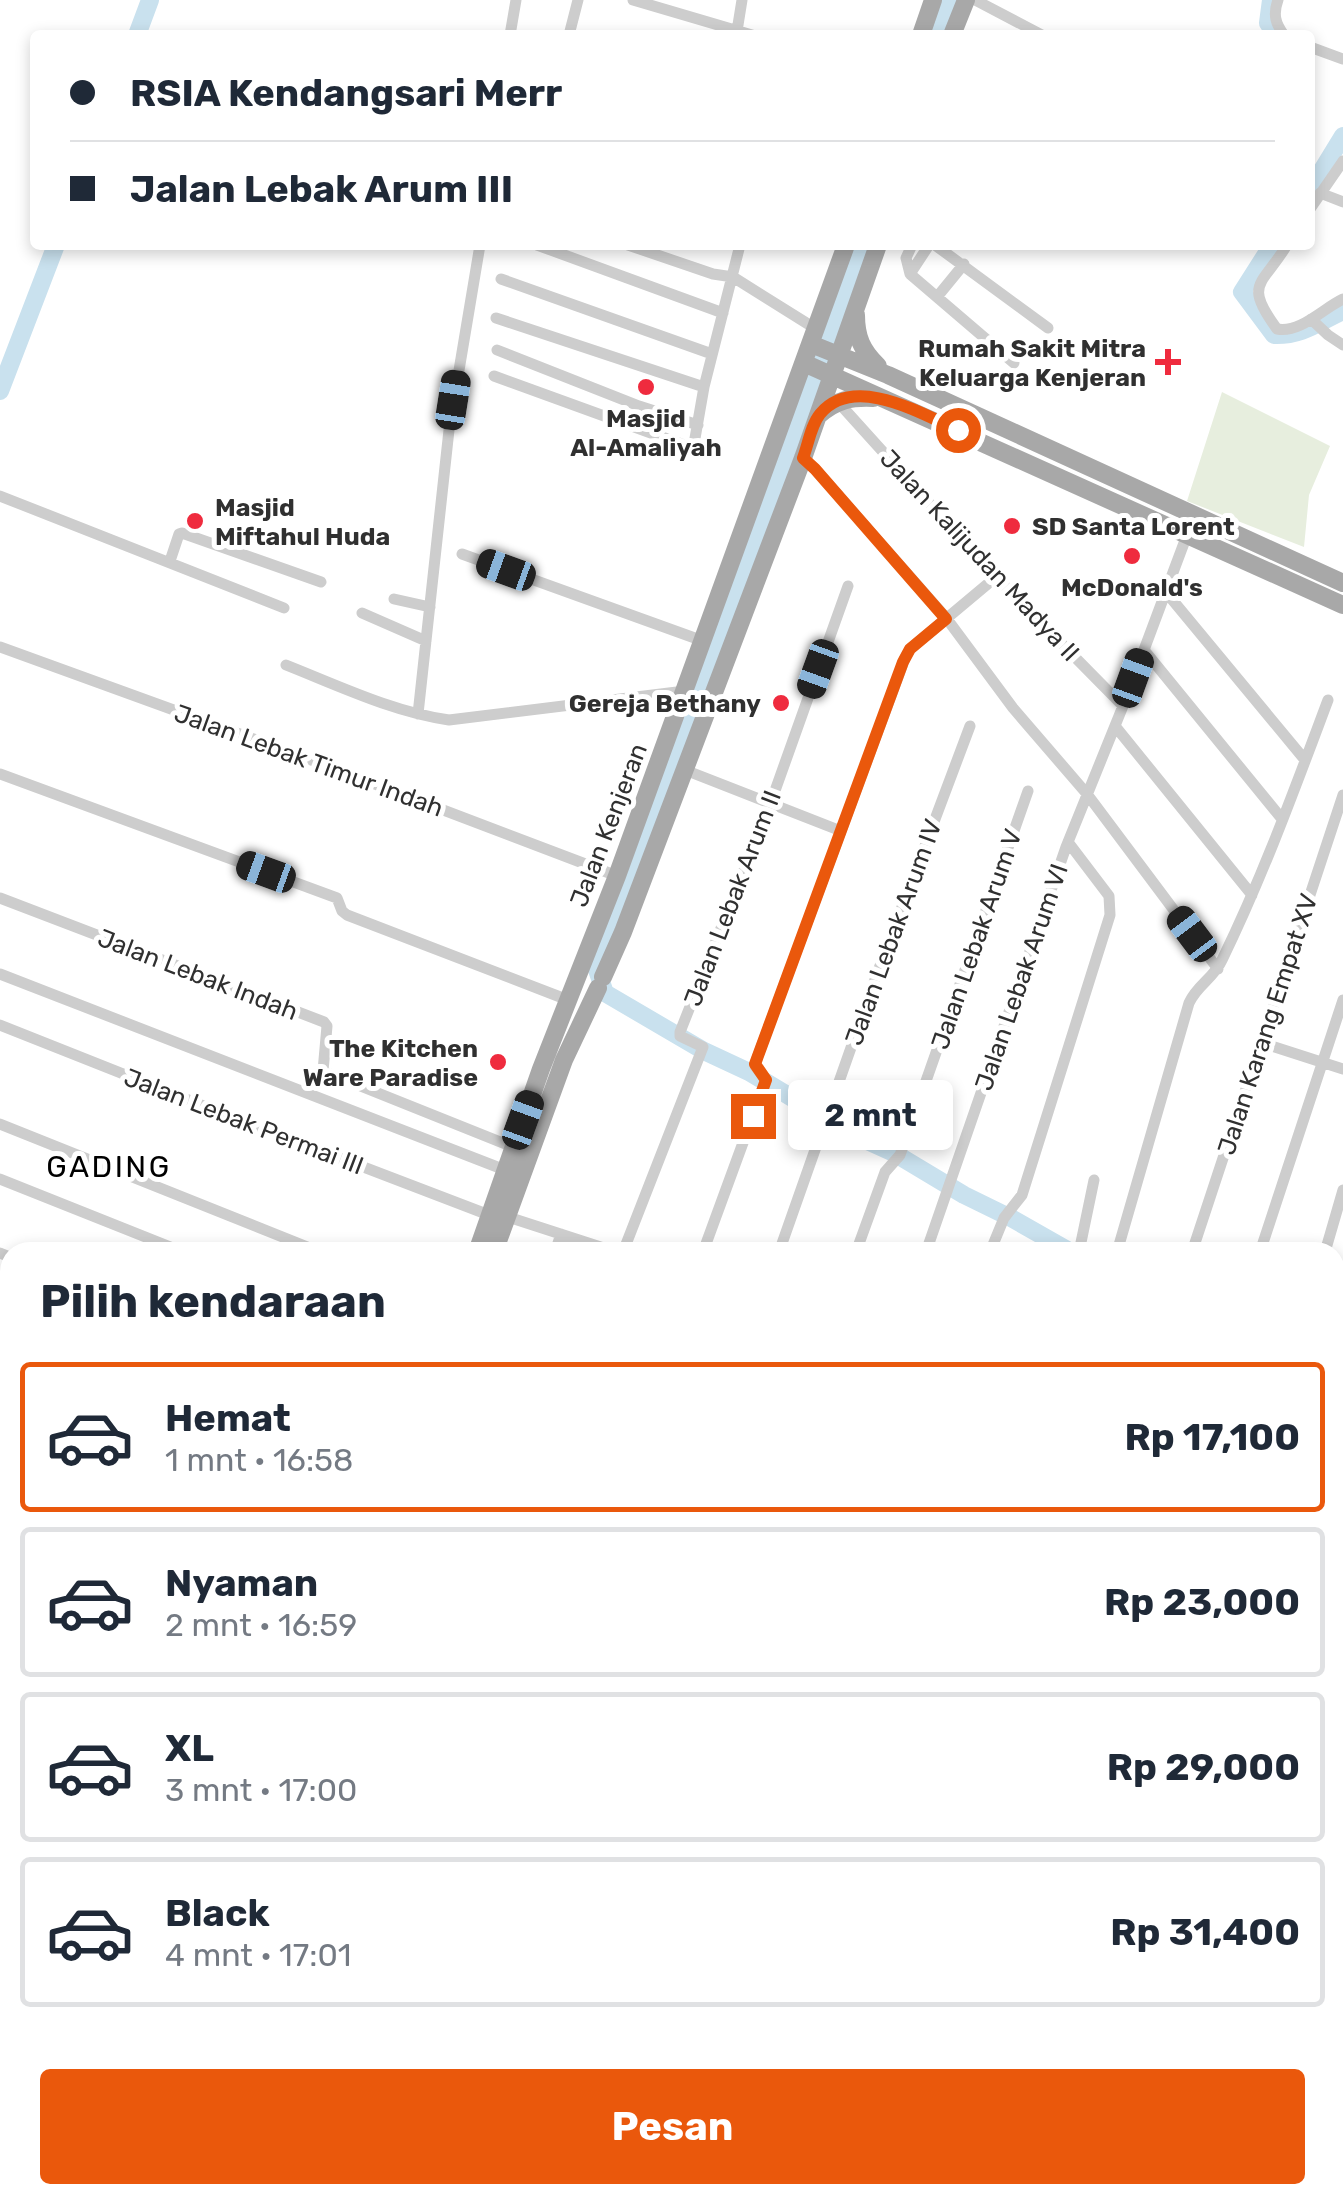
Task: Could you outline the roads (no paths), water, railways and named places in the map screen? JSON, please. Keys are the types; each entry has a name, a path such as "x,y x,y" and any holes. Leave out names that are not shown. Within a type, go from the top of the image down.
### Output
{"main road":[{"path":"923,30 933,0"},
{"path":"954,30 966,0"},
{"name":"Jalan Kenjeran","path":"495,1242 505,1170 703,641 818,369 845,250"},
{"name":"Jalan Kenjeran","path":"483,1242 499,1216 623,932 818,416 818,369 823,345 856,310 876,250"},
{"path":"856,310 860,344 888,375"},
{"path":"823,345 1180,517 1186,521 1187,535 1343,605"},
{"path":"818,369 1343,583"},
{"path":"818,416 847,398 888,399"}],"street":[{"path":"511,30 516,0"},
{"path":"570,30 578,0"},
{"path":"633,0 737,30 742,0"},
{"path":"975,0 1032,30"},
{"path":"1278,0 1274,16 1280,30"},
{"path":"1315,48 1343,59"},
{"path":"1315,201 1343,161"},
{"path":"1320,193 1343,202"},
{"path":"418,714 449,430 479,250"},
{"path":"551,250 723,312"},
{"path":"643,250 733,277 823,345"},
{"path":"494,376 695,449 704,387 739,250"},
{"path":"907,250 910,274 1014,363"},
{"path":"910,274 928,250"},
{"path":"940,250 1048,328"},
{"path":"1283,250 1259,284 1258,300 1277,330 1314,323 1343,299"},
{"path":"937,297 964,264"},
{"path":"501,280 712,354"},
{"path":"496,318 704,387"},
{"path":"1314,323 1343,345"},
{"path":"497,350 698,425"},
{"name":"Jalan Kalijudan Madya II","path":"838,402 996,576 1123,706"},
{"path":"803,458 946,619 1013,708 1087,794 1218,969"},
{"path":"0,496 284,608"},
{"path":"170,561 182,533 321,582"},
{"path":"1068,842 1187,535"},
{"path":"462,554 703,641"},
{"path":"708,1242 765,1083 755,1064 906,654 996,576"},
{"name":"Jalan Lebak Arum II","path":"625,1242 702,1048 680,1036 680,1032 771,802 848,586"},
{"path":"1165,591 1305,760"},
{"path":"394,599 430,607"},
{"path":"362,613 426,641"},
{"name":"Jalan Lebak Timur Indah","path":"0,647 617,876"},
{"path":"1144,650 1282,819"},
{"path":"286,665 370,699 454,720 685,691"},
{"path":"1120,1242 1189,1003 1196,990 1218,969 1252,895 1328,700"},
{"name":"Jalan Lebak Arum IV","path":"783,1242 878,971 970,726"},
{"path":"1115,726 1252,895"},
{"path":"685,770 841,831"},
{"path":"0,774 338,898 347,915 568,1000"},
{"name":"Jalan Lebak Arum V","path":"860,1242 885,1172 899,1157 1028,791"},
{"name":"Jalan Karang Empat XV","path":"1195,1242 1343,795"},
{"name":"Jalan Lebak Arum VI","path":"929,1242 1068,842"},
{"name":"Jalan Lebak Arum VI","path":"994,1242 1005,1216 1022,1195 1110,915 1109,896 1068,842"},
{"name":"Jalan Lebak Indah","path":"0,898 324,1022 327,1026 323,1071 514,1147"},
{"path":"0,974 505,1170"},
{"path":"1263,1242 1343,1000"},
{"name":"Jalan Lebak Permai III","path":"0,1025 499,1216 589,1242"},
{"path":"1262,1043 1343,1069"},
{"path":"0,1124 295,1242"},
{"path":"0,1179 158,1242"},
{"path":"1083,1242 1094,1180"},
{"path":"1328,1242 1343,1190"},
{"path":"558,1242 561,1234"}],"waterway":[{"path":"139,30 150,0"},
{"path":"940,30 950,0"},
{"path":"1271,0 1268,23 1273,30"},
{"path":"1315,182 1343,136"},
{"path":"0,391 54,250"},
{"path":"860,250 609,943 596,967 605,993 852,1134 894,1153 1053,1242"},
{"path":"1269,250 1242,292 1274,335 1302,331 1343,311"}],"place":[{"name":"Rumah Sakit Mitra Keluarga Kenjeran","path":"1168,362"},
{"name":"Masjid Al-Amaliyah","path":"646,387"},
{"name":"Masjid Miftahul Huda","path":"195,521"},
{"name":"SD Santa Lorent","path":"1012,526"},
{"name":"McDonald's","path":"1132,556"},
{"name":"Gereja Bethany","path":"781,703"},
{"name":"The Kitchen Ware Paradise","path":"498,1062"}],"district":[{"name":"GADING","path":"109,1167"}]}
